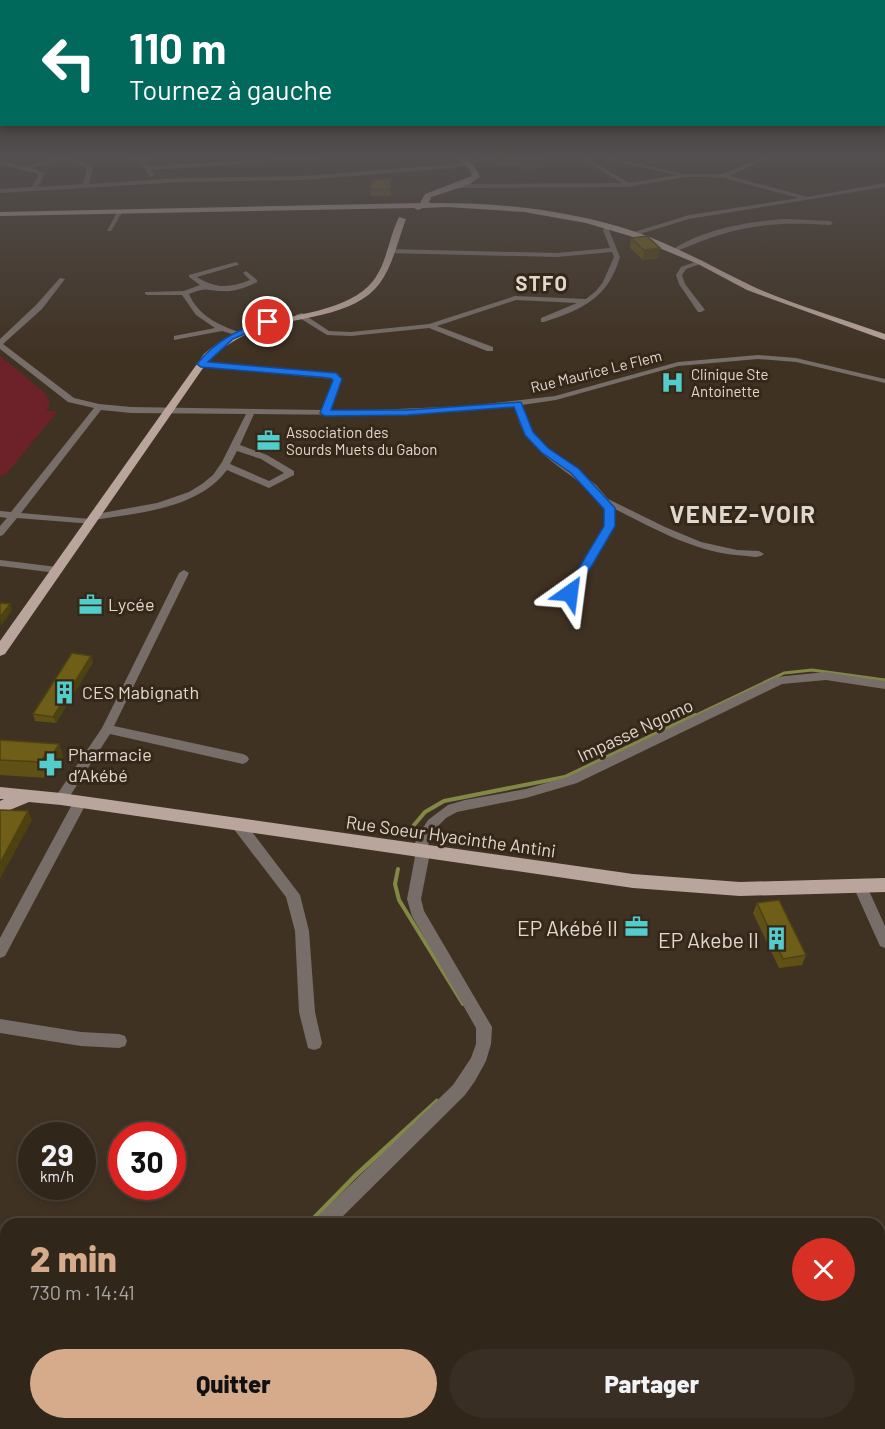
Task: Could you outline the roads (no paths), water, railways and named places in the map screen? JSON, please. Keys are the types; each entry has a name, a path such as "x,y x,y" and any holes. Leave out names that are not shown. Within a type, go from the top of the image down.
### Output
{"main road":[{"path":"0,651 5,636 57,570 167,411 216,347 256,325 340,305 366,292 378,280 401,221"},
{"path":"583,221 609,226 675,250 750,288 885,337"},
{"path":"0,808 10,793"},
{"name":"Rue Soeur Hyacinthe Antini","path":"10,793 633,881 761,890 885,885"}],"street":[{"path":"109,230 114,221"},
{"path":"633,234 674,221"},
{"path":"675,250 743,223 777,221"},
{"path":"797,221 830,223"},
{"path":"544,320 596,295 609,281 617,257 606,230 609,226"},
{"path":"389,251 557,255 615,250"},
{"path":"700,262 683,268 679,275 682,284 701,310"},
{"path":"236,264 191,276 206,285 221,290 255,281 246,273"},
{"path":"0,344 39,307 62,279"},
{"path":"147,293 185,293 206,285"},
{"path":"185,293 191,308 223,329 236,334"},
{"path":"299,315 333,334 373,333 430,326 515,298 582,302"},
{"path":"430,326 490,349"},
{"path":"177,338 223,329"},
{"name":"Rue Maurice Le Flem","path":"0,344 66,396 99,407 167,411 408,412 518,404 556,398 678,364 737,358 796,360 885,381"},
{"path":"201,364 320,373 336,377 325,413"},
{"path":"518,404 532,437 544,450 575,471 606,501 700,546 725,552 759,554"},
{"path":"0,532 99,407"},
{"path":"0,514 92,520 155,505 195,492 211,482 224,465 251,412"},
{"path":"224,465 269,485 290,475 290,471 264,457 233,446"},
{"path":"570,593 610,526 611,516 606,501"},
{"path":"0,563 57,570"},
{"path":"61,799 106,729 184,573"},
{"name":"Impasse Ngomo","path":"328,1218 459,1090 471,1076 486,1039 484,1027 417,912 414,899 421,852 428,828 435,819 453,808 547,789 572,780 780,680 826,676 885,685"},
{"path":"106,729 243,759"},
{"path":"0,952 80,802"},
{"path":"238,824 293,895 302,931 307,973 307,1012 314,1043"},
{"path":"860,886 885,942"},
{"path":"0,1026 81,1039 119,1041"}],"waterway":[{"path":"692,717 784,673 812,670 885,680"},
{"path":"409,831 425,812 444,801 565,777 695,715"},
{"path":"398,869 395,884 399,900 463,1004"},
{"path":"314,1218 355,1176 437,1101"}],"place":[{"name":"Clinique Ste Antoinette","path":"673,383"},
{"name":"Association des Sourds Muets du Gabon","path":"268,441"},
{"name":"Lycée","path":"90,604"},
{"name":"CES Mabignath","path":"64,692"},
{"name":"Pharmacie d’Akébé","path":"50,764"},
{"name":"EP Akébé II","path":"636,927"},
{"name":"EP Akebe II","path":"777,939"}],"district":[{"name":"STFO","path":"542,283"},
{"name":"VENEZ-VOIR","path":"743,513"}]}
